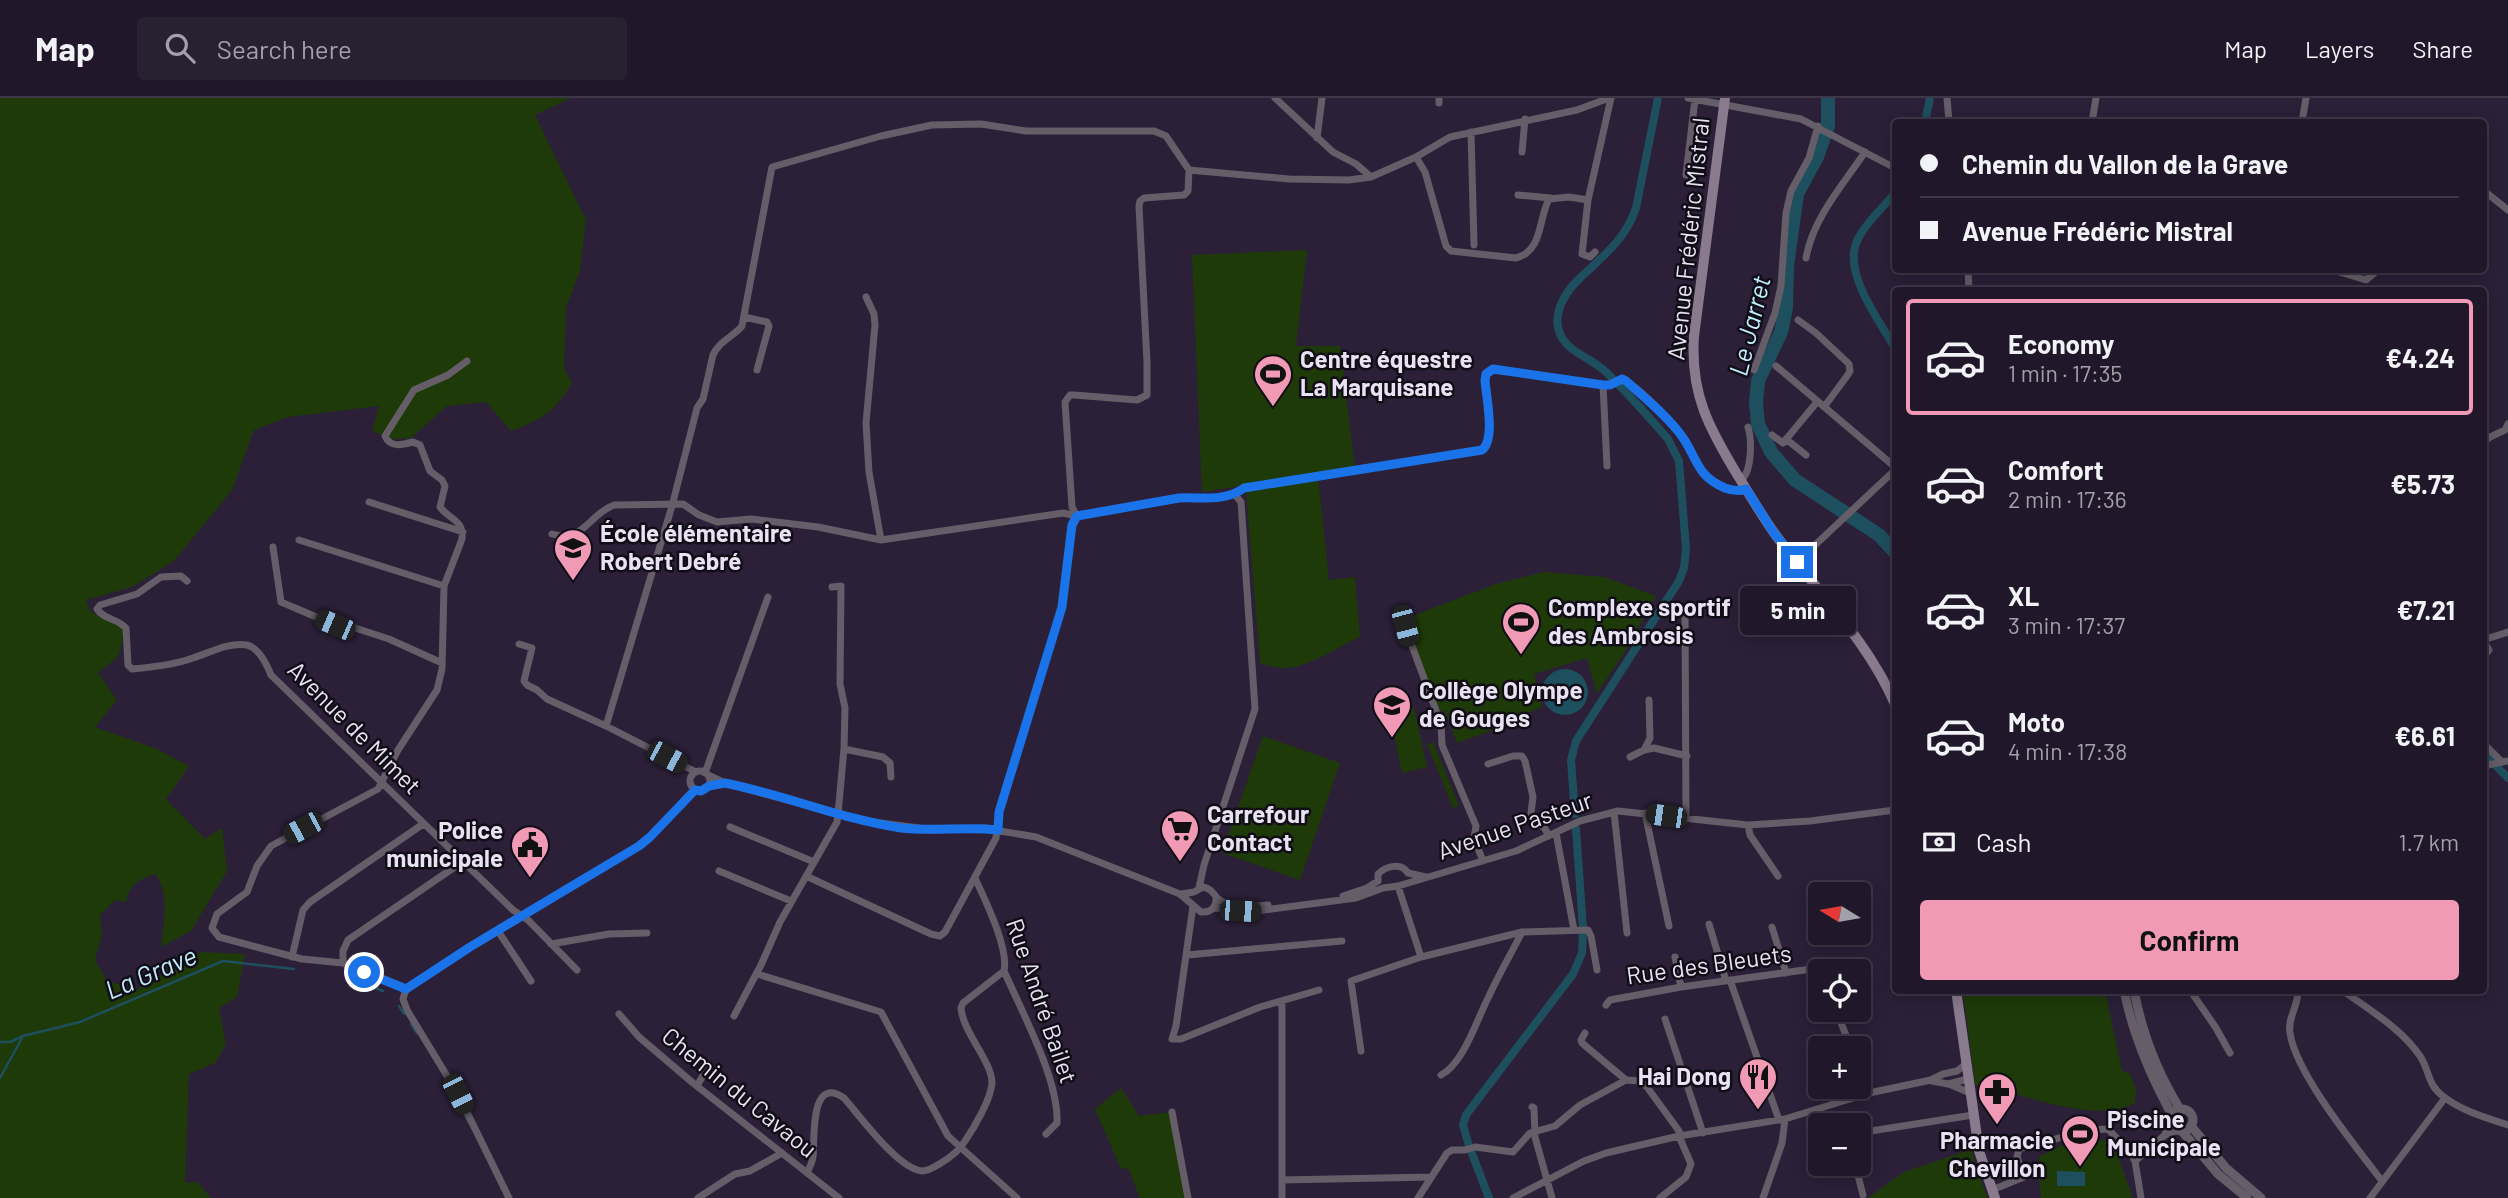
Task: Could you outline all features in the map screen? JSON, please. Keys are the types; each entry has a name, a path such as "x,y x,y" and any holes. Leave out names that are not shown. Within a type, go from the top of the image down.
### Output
{"main road":[{"name":"Avenue Frédéric Mistral","path":"1725,101 1693,352 1696,385 1705,418 1774,533 1857,635 1892,697"},
{"path":"1956,994 1965,1072 1979,1151 1994,1194"}],"street":[{"path":"1275,98 1333,152 1356,164 1371,177"},
{"path":"1317,138 1322,98"},
{"path":"1189,170 1289,179 1349,180 1371,177 1416,157 1450,137 1577,110 1610,98"},
{"path":"1595,252 1590,257 1582,254 1588,200 1610,98"},
{"path":"1947,98 1949,119"},
{"path":"2092,119 2096,98"},
{"path":"2302,119 2306,98"},
{"path":"1686,175 1692,99 1725,101 1790,117 1819,127 1892,166"},
{"path":"1522,152 1525,119"},
{"path":"606,726 672,506 697,408 703,399 713,355 716,348 742,326 772,167 881,136 955,123 1026,131 1154,131 1166,136 1189,170 1188,191 1184,195 1144,198 1140,201 1147,395 1137,400 1070,395 1065,402 1072,507 1077,516"},
{"path":"1754,370 1775,313 1781,286 1786,213 1791,191 1809,158 1819,127"},
{"path":"1471,132 1474,245"},
{"path":"1806,258 1809,241 1818,223 1865,152"},
{"path":"1416,157 1424,172 1446,246 1451,251 1516,258 1524,256 1535,246 1550,198"},
{"path":"2487,193 2508,211"},
{"path":"1518,195 1588,200"},
{"path":"2343,273 2366,280 2374,273"},
{"path":"866,297 874,314 875,325 866,423 869,472 881,540"},
{"path":"744,317 766,322 769,326 758,370"},
{"path":"1798,320 1849,364 1850,371 1824,407"},
{"path":"406,989 343,963 292,957 216,935 212,928 217,914 247,891 257,866 271,846 378,789 398,750 437,690 442,663 444,586 463,531 460,523 440,507 444,486 442,480 430,471 419,445 413,442 400,446 387,441 384,436 414,390 448,375 467,361"},
{"path":"1776,366 1892,466"},
{"path":"552,534 562,537 578,533 607,507 614,505 683,504 699,515 717,522 751,519 818,527 881,540 1063,513 1077,516 1179,498 1194,500 1235,495 1244,488 1482,450 1488,443 1489,432 1485,380 1486,374 1493,369 1603,385 1626,381 1682,436 1705,477 1731,490 1744,485 1747,474 1752,441 1748,427"},
{"path":"1603,385 1607,466"},
{"path":"1772,435 1783,443 1816,402"},
{"path":"2487,440 2500,434 2508,425"},
{"path":"1786,439 1806,455"},
{"path":"1797,562 1892,472"},
{"path":"1235,495 1241,502 1255,709 1192,904 1187,955 1172,1039 1181,1040 1260,1007 1319,990"},
{"path":"369,502 463,531"},
{"path":"806,876 931,934 940,936 945,932 996,838 999,812 1062,607 1072,525 1077,516"},
{"path":"299,540 444,586"},
{"path":"273,547 281,602 335,625 349,626 388,639 442,663"},
{"name":"Avenue de Mimet","path":"187,581 181,576 161,577 136,594 97,609 99,613 126,628 128,665 132,669 167,665 234,646 247,645 254,648 271,675 462,862 513,910 523,916"},
{"path":"734,1016 838,814 845,708 840,684 841,586 832,587"},
{"path":"691,779 703,773 768,597"},
{"path":"1685,610 1686,819"},
{"path":"1405,626 1441,724 1441,745 1476,826 1474,838 1483,861"},
{"path":"2487,639 2508,632"},
{"path":"519,644 532,648 524,683 547,699 686,767 725,783 838,814 904,828 998,830 1036,837 1180,894 1201,912"},
{"path":"1644,750 1650,738 1649,700"},
{"path":"1630,757 1654,748 1687,756"},
{"path":"844,749 883,757 890,763 891,777"},
{"path":"1488,764 1513,756 1521,757 1525,761 1533,797 1531,813 1534,822 1553,835 1580,930"},
{"path":"686,767 695,790 701,791 709,786 725,783"},
{"path":"703,773 710,780 709,786"},
{"path":"509,1198 458,1094 407,1010 403,999 406,989 639,846 695,790"},
{"path":"1614,812 1627,933"},
{"name":"Avenue Pasteur","path":"1426,877 1408,873 1402,867 1390,867 1380,872 1380,884 1401,885 1483,861 1524,848 1580,821 1614,812 1748,825 1892,814"},
{"path":"1645,813 1670,926"},
{"path":"292,957 303,910 310,902 423,824"},
{"path":"1748,825 1750,835 1778,876"},
{"path":"730,827 814,862"},
{"path":"343,963 343,951 348,940 462,862"},
{"path":"719,871 791,901"},
{"path":"1408,873 1401,885 1421,957"},
{"name":"Rue André Bailet","path":"975,878 1006,963 1004,971 1036,1044 1058,1110 1057,1123 1046,1134"},
{"path":"1192,920 1201,912 1214,908 1256,911 1329,900 1380,884"},
{"path":"1180,894 1212,889 1216,897 1227,904 1242,906 1313,902"},
{"path":"1214,908 1216,897"},
{"path":"523,916 576,970"},
{"path":"1709,924 1728,981 1782,1119 1782,1143 1763,1198"},
{"path":"1772,927 1786,973"},
{"path":"1361,1051 1351,981 1421,957 1522,932 1580,930 1591,936 1597,970"},
{"path":"498,931 531,981"},
{"path":"1441,1075 1450,1070 1477,1024 1522,932"},
{"path":"551,944 609,934 647,933"},
{"path":"1187,955 1342,941"},
{"path":"1675,957 1681,987"},
{"path":"807,1173 813,1155 816,1109 818,1103 828,1094 834,1093 844,1098 888,1150 915,1169 927,1171 961,1147 980,1116 992,1082 967,1028 961,1008 1004,971"},
{"name":"Rue des Bleuets","path":"1606,1005 1610,1000 1681,987 1808,971"},
{"path":"757,974 881,1012 948,1136 1017,1198"},
{"path":"2125,994 2130,1021 2143,1058 2174,1115 2218,1174 2247,1198"},
{"path":"2135,994 2140,1019 2174,1115 2165,1135"},
{"path":"2193,994 2230,1054"},
{"path":"2298,994 2289,1029 2292,1045 2337,1122 2382,1181"},
{"path":"2347,994 2398,1032 2421,1058 2428,1080 2445,1098 2494,1122 2508,1125"},
{"path":"1282,1002 1282,1198"},
{"name":"Chemin du Cavaou","path":"619,1014 639,1037 697,1086 838,1198"},
{"path":"1665,1019 1703,1133"},
{"path":"1585,1033 1582,1044 1626,1080"},
{"path":"697,1086 709,1065"},
{"path":"1871,1093 1931,1080 1943,1074 1965,1072"},
{"path":"1948,1084 1965,1072"},
{"path":"1418,1198 1447,1153 1452,1150 1475,1147 1513,1152 1525,1137 1555,1126 1580,1105 1626,1080 1640,1081 1647,1087 1679,1131 1689,1158 1690,1171 1660,1198"},
{"path":"1931,1080 1970,1093"},
{"path":"2370,1198 2445,1098"},
{"path":"1513,1198 1606,1153 1679,1136 1782,1119 1850,1099"},
{"path":"1532,1107 1535,1132 1552,1198"},
{"path":"1172,1112 1188,1198"},
{"path":"2135,1161 2165,1135 2183,1129 2193,1119 2190,1112 2174,1115"},
{"path":"1871,1131 1973,1115"},
{"path":"1994,1194 2024,1177 2017,1157 2019,1149 2088,1130 2108,1129 2129,1150 2135,1161 2141,1198"},
{"path":"2183,1129 2261,1198"},
{"path":"698,1198 735,1174 750,1171 782,1153"},
{"path":"1858,1176 1863,1195"},
{"path":"1282,1180 1431,1177"}],"green space":[{"path":"0,98 571,98 535,115 586,220 580,270 566,308 564,368 572,383 553,408 540,418 511,431 486,402 447,406 411,438 393,439 372,431 379,406 288,417 254,430 232,490 174,561 132,587 86,600 90,611 125,630 118,657 98,673 117,700 95,727 157,749 189,766 166,799 205,839 222,828 227,871 191,931 161,947 164,900 160,882 155,874 136,884 126,902 115,900 100,915 102,935 95,960 107,981 119,984 130,993 201,952 245,954 237,997 219,1008 226,1044 215,1063 189,1074 185,1183 197,1182 211,1198 0,1198"},
{"name":"Centre équestre La Marquisane","path":"1307,250 1296,346 1340,346 1355,468 1202,492 1192,255"},
{"path":"1318,477 1329,580 1355,577 1360,637 1297,666 1270,666 1260,663 1246,490"},
{"name":"Complexe sportif des Ambrosis","path":"1544,572 1604,577 1656,596 1624,653 1597,693 1587,658 1534,674 1542,707 1517,717 1518,721 1457,743 1445,711 1440,711 1415,646 1407,648 1399,621 1496,584"},
{"path":"1414,708 1427,767 1402,773 1390,713"},
{"path":"1263,736 1340,763 1300,880 1222,853"},
{"path":"1433,742 1459,806 1453,808 1427,744"},
{"path":"1963,994 2106,994 2122,1071 2130,1073 2136,1088 2135,1103 2118,1109 2098,1111 2056,1105 1975,1085"},
{"path":"1121,1088 1139,1116 1172,1112 1188,1198 1140,1198 1128,1168 1121,1169 1095,1109"},
{"name":"Piscine Municipale","path":"2082,1139 2109,1140 2118,1156 2133,1198 2041,1198 2037,1170 2039,1157 2066,1143"},
{"path":"1972,1149 1976,1169 1988,1198 1868,1198 1904,1172"}],"water":[{"path":"1565,669 1581,676 1588,692 1581,708 1565,715 1549,708 1542,692 1549,676"},
{"path":"2057,1171 2085,1172 2085,1186 2057,1186"}],"waterway":[{"path":"1575,814 1571,760 1576,741 1679,581 1684,568 1686,548 1679,461 1668,439 1606,372 1566,343 1558,324 1561,305 1572,286 1612,247 1632,219 1658,98"},
{"name":"Le Jarret","path":"1828,98 1828,126 1817,157 1797,194 1787,266 1786,308 1781,332 1758,381 1758,424 1771,452 1795,480 1879,535 1892,549"},
{"path":"1926,119 1930,98"},
{"path":"1892,196 1865,227 1854,252 1854,266 1864,295 1892,343"},
{"path":"2487,757 2508,778"},
{"path":"1576,829 1583,928"},
{"path":"1469,1146 1463,1125 1466,1115 1573,974 1582,953 1583,933"},
{"name":"La Grave","path":"0,1042 10,1042 23,1036 80,1022 223,961 294,969"},
{"name":"La Grave","path":"346,976 383,991"},
{"name":"La Grave","path":"399,1006 404,1014"},
{"name":"La Grave","path":"411,1024 417,1033"},
{"path":"0,1078 22,1038"},
{"name":"La Grave","path":"446,1081 452,1091"},
{"name":"La Grave","path":"456,1098 469,1123"},
{"path":"1471,1151 1489,1198"}],"place":[{"name":"Centre équestre La Marquisane","path":"1273,408"},
{"name":"École élémentaire Robert Debré","path":"573,582"},
{"name":"Complexe sportif des Ambrosis","path":"1521,656"},
{"name":"Collège Olympe de Gouges","path":"1392,739"},
{"name":"Carrefour Contact","path":"1180,863"},
{"name":"Police municipale","path":"530,879"},
{"name":"Hai Dong","path":"1758,1111"},
{"name":"Pharmacie Chevillon","path":"1997,1126"},
{"name":"Piscine Municipale","path":"2080,1168"}],"route":[{"path":"364,972 406,989 470,947 639,846 695,790 701,791 709,786 725,783 828,812 904,828 998,830 999,812 1062,607 1072,525 1077,516 1179,498 1194,500 1235,495 1244,488 1482,450 1488,443 1489,432 1485,380 1486,374 1493,369 1603,385 1610,385 1619,379 1626,381 1682,436 1705,477 1731,490 1746,489 1774,533 1797,562"}]}
